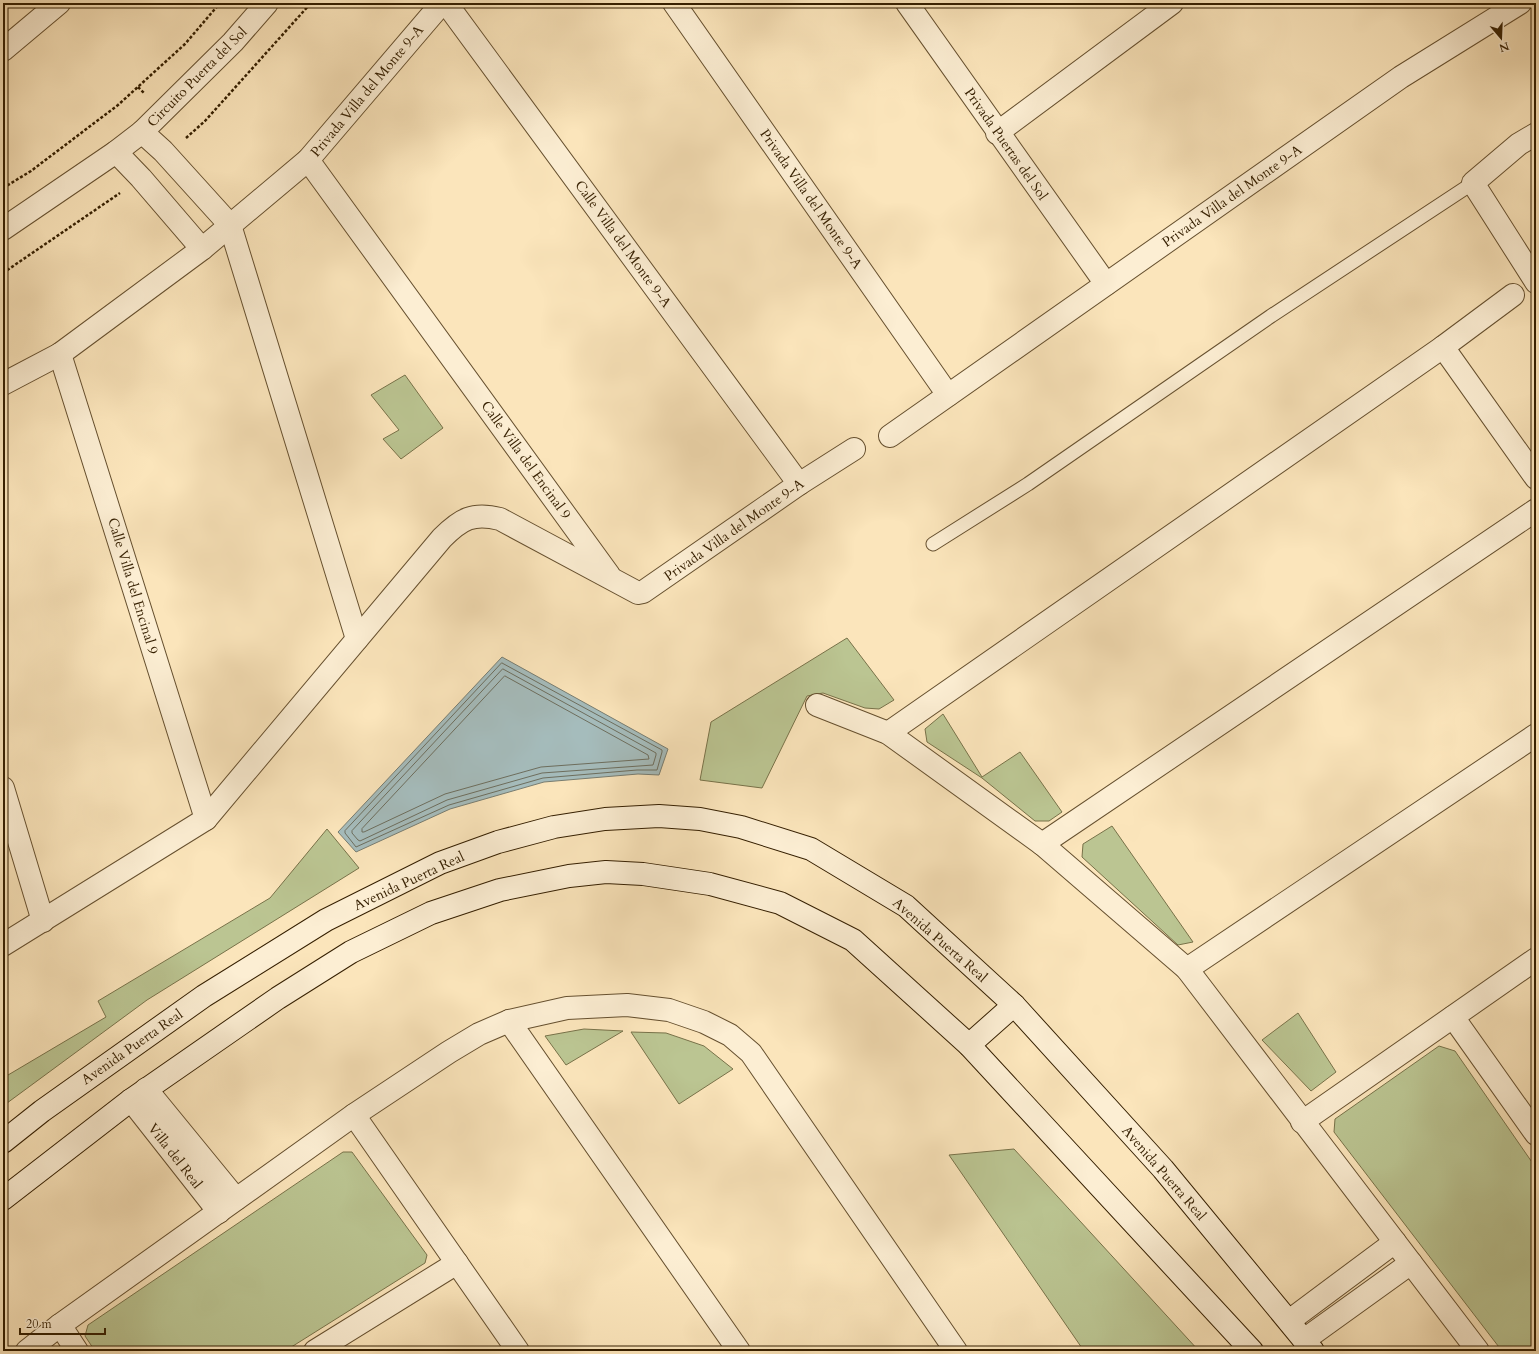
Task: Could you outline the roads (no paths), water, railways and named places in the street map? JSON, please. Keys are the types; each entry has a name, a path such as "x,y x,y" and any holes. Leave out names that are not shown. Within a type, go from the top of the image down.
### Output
{"street":[{"path":"3,50 59,3"},
{"name":"Circuito Puerta del Sol","path":"5,222 116,152 142,132 233,42 267,3"},
{"name":"Privada Villa del Monte 9-A","path":"308,160 442,3"},
{"name":"Calle Villa del Monte 9-A","path":"446,3 799,484"},
{"name":"Privada Villa del Monte 9-A","path":"674,3 948,395"},
{"name":"Privada Puertas del Sol","path":"906,3 997,133 1106,284"},
{"path":"997,133 1172,3"},
{"name":"Privada Villa del Monte 9-A","path":"890,436 1401,78 1520,3"},
{"name":"Circuito Puerta del Sol","path":"142,132 163,151 230,225"},
{"path":"1536,134 1519,144 1473,183 1536,282"},
{"path":"116,152 141,178 202,249"},
{"path":"3,384 60,354 202,249 308,160"},
{"name":"Calle Villa del Encinal 9","path":"308,160 612,579"},
{"path":"230,225 357,639"},
{"path":"888,733 1443,347 1513,295"},
{"path":"1443,347 1536,478"},
{"name":"Calle Villa del Encinal 9","path":"60,354 206,819"},
{"name":"Privada Villa del Monte 9-A","path":"612,579 638,593 643,592 799,484 854,449"},
{"path":"1042,844 1536,510"},
{"path":"3,945 206,819 442,538 457,523 476,516 488,516 500,519 612,579"},
{"path":"818,705 888,733 1042,844 1187,969 1302,1122 1478,1351"},
{"path":"1187,969 1536,735"},
{"path":"3,788 43,920"},
{"name":"Avenida Puerta Real","path":"3,1142 42,1111 204,996 326,920 447,860 498,842 554,827 605,819 659,816 700,819 741,827 811,849 906,906 1014,1005 1163,1169 1308,1346"},
{"path":"3,1199 138,1095 278,998 351,952 431,913 500,890 569,876 606,872 643,874 710,884 780,902 853,940 969,1045 1252,1351"},
{"path":"1302,1122 1536,959"},
{"path":"27,1351 60,1325 354,1115 449,1052 479,1034 509,1021 567,1008 627,1005 669,1010 704,1022 730,1035 751,1053 956,1351"},
{"path":"969,1045 1014,1005"},
{"path":"1453,1017 1536,1134"},
{"path":"509,1021 738,1351"},
{"name":"Villa del Real","path":"138,1095 228,1205"},
{"path":"354,1115 518,1351"},
{"path":"1289,1322 1395,1242"},
{"path":"315,1351 457,1263"},
{"path":"1308,1346 1360,1300 1411,1263"},
{"path":"60,1325 77,1351"}],"lane":[{"path":"933,544 1028,484 1271,316 1473,183"}],"water":[{"path":"502,657 668,749 659,775 638,774 544,782 450,809 356,852 338,832"}]}
